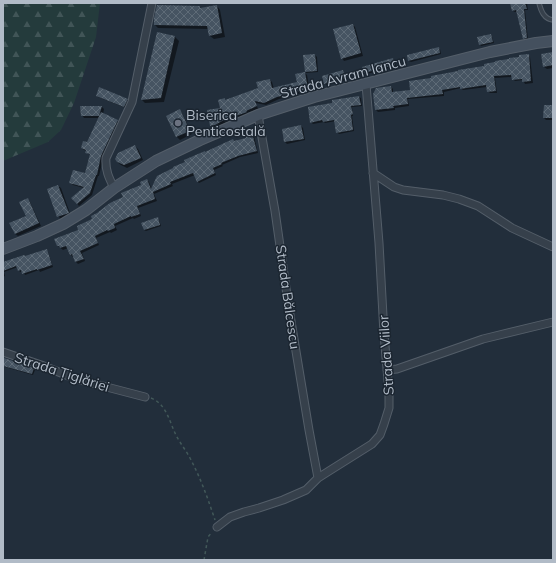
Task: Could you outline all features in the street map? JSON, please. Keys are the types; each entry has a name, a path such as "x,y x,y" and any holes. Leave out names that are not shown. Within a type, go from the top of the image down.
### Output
{"main road":[{"name":"Strada Avram Iancu","path":"3,249 63,224 86,210 114,188 156,161 258,115 314,97 490,52 553,41"}],"street":[{"path":"114,188 108,175 106,158 132,102 152,3"},
{"name":"Strada Viilor","path":"217,527 230,517 283,500 306,490 318,478 372,444 380,435 390,408 366,84"},
{"name":"Strada Bălcescu","path":"258,115 275,210 307,422 318,478"},
{"path":"373,173 394,187 403,190 443,195 460,199 478,206 512,228 553,247"},
{"path":"388,370 397,369 483,339 553,322"},
{"name":"Strada Țiglăriei","path":"3,352 76,379 145,397"}],"lane":[{"path":"539,3 540,9 544,16 550,20 553,20"}],"path":[{"path":"145,397 158,402 166,412 175,434 200,476 217,527 208,537 204,560"}],"green space":[{"path":"3,3 100,3 96,37 74,103 61,130 48,142 3,161"}],"building":[{"path":"510,3 525,3 527,9 524,9 527,38 523,39 516,10 512,11"},
{"path":"157,5 200,6 200,8 217,5 222,33 209,36 207,26 154,25"},
{"path":"353,24 361,53 341,59 333,29"},
{"path":"157,32 175,36 161,98 141,100"},
{"path":"491,34 493,42 479,45 477,37"},
{"path":"439,47 440,53 408,61 407,55"},
{"path":"553,52 553,65 543,67 541,54"},
{"path":"315,54 317,71 305,72 303,55"},
{"path":"529,54 531,81 522,82 522,79 512,80 511,75 494,76 496,91 487,92 486,85 460,89 460,87 442,90 443,94 407,98 408,104 393,106 394,108 375,110 373,94 376,88 391,86 392,92 410,90 409,81 431,78 431,76 484,66 484,64 495,61"},
{"path":"393,58 395,65 364,73 362,67"},
{"path":"343,70 345,78 324,84 322,76"},
{"path":"305,72 308,89 277,97 264,103 255,101 257,106 246,111 247,112 236,116 235,114 215,125 210,126 207,110 220,108 218,100 225,98 225,100 258,88 256,82 270,79 272,88 297,82 295,74"},
{"path":"99,87 128,99 124,107 96,96"},
{"path":"359,96 361,105 351,106 353,114 351,115 353,130 336,133 334,120 323,122 322,120 310,123 308,107 332,103 332,100"},
{"path":"544,105 553,105 553,118 543,118"},
{"path":"80,106 102,106 99,116 81,116"},
{"name":"Biserica Penticostală","path":"180,109 190,131 176,137 166,116"},
{"path":"101,112 118,120 101,156 97,175 90,193 77,204 71,198 84,187 69,183 73,170 85,173 90,154 85,153 86,150 81,148 83,141 87,142"},
{"path":"301,125 304,139 284,142 282,129"},
{"path":"252,133 257,151 238,156 221,163 222,164 213,168 215,173 197,182 193,173 170,182 171,184 153,192 155,199 137,206 140,214 131,216 114,224 115,228 95,236 98,243 80,251 84,259 75,262 72,254 70,255 66,246 60,248 57,246 54,239 78,230 77,226 92,219 91,216 110,203 123,197 121,193 141,185 140,182 147,179 151,189 157,176 185,162 184,160 233,139 234,141 246,138 245,135"},
{"path":"135,145 141,158 124,165 117,162 115,159 118,153"},
{"path":"58,185 69,213 57,217 47,189"},
{"path":"28,198 39,223 15,234 9,223 26,216 19,202"},
{"path":"158,217 160,225 144,230 141,223"},
{"path":"47,249 52,265 22,274 21,270 18,271 16,266 3,271 3,262"},
{"path":"4,358 34,368 32,374 3,366"}],"place":[{"name":"Biserica Penticostală","path":"178,123"}]}
